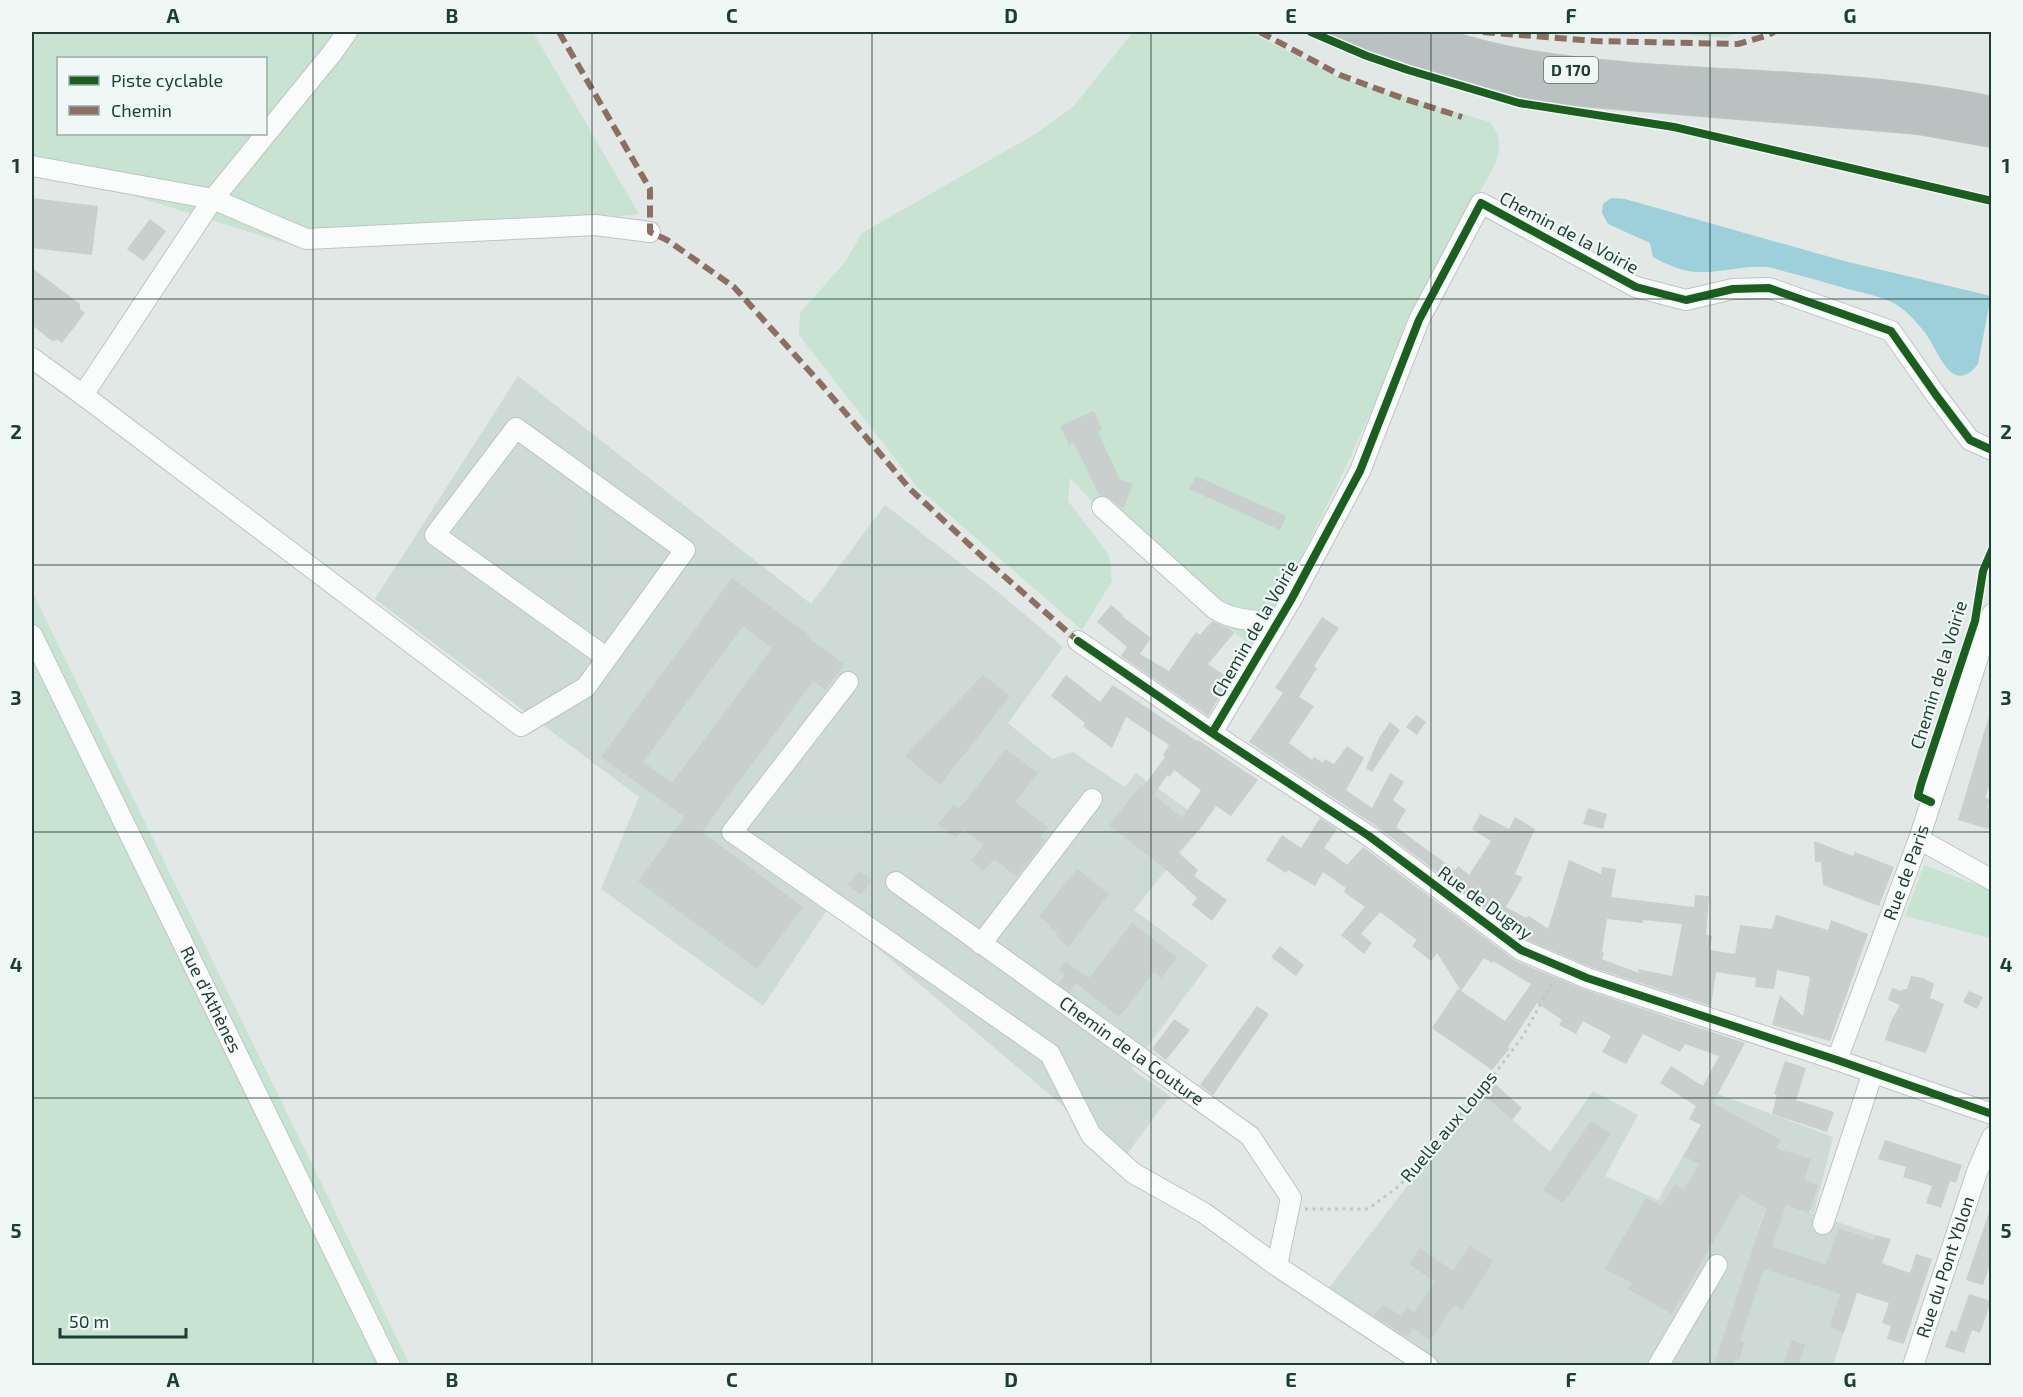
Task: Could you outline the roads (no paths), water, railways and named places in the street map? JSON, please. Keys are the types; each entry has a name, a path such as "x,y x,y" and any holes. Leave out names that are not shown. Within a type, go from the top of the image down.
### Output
{"highway":[{"name":"D 170","path":"1344,32 1461,70 1557,90 1910,119 1992,133"},
{"name":"D 170","path":"1406,32 1494,57 1555,68 1626,76 1901,96 1992,111"}],"street":[{"path":"267,132 347,32"},
{"path":"83,395 213,198 265,135"},
{"path":"32,166 213,198 306,239 595,225 650,232"},
{"name":"Chemin de la Voirie","path":"1212,734 1278,622 1360,471 1419,320 1481,203 1636,287 1686,300 1733,289 1769,288 1891,331 1970,440 1992,450"},
{"path":"32,358 521,726 586,687 607,658 685,550 516,428 435,535 607,658"},
{"path":"1102,507 1215,609 1223,614 1265,622 1278,622"},
{"name":"Rue de Paris","path":"1837,1060 1919,839 1992,614"},
{"name":"Rue d'Athènes","path":"32,635 390,1365"},
{"name":"Rue de Dugny","path":"1078,641 1212,734 1369,836 1521,950 1676,1008 1873,1072 1992,1114"},
{"path":"848,682 732,832 1050,1053 1091,1135 1133,1173 1204,1213 1277,1266 1428,1365"},
{"path":"981,944 1092,799"},
{"path":"1919,839 1992,880"},
{"name":"Chemin de la Couture","path":"896,882 1250,1136 1291,1198 1277,1266"},
{"path":"1823,1224 1873,1072"},
{"name":"Rue du Pont Yblon","path":"1913,1365 1977,1172 1992,1137"},
{"path":"1658,1365 1716,1265"}],"water":[{"path":"1611,198 1625,199 1844,261 1991,296 1978,364 1969,373 1961,376 1954,374 1941,360 1926,334 1910,315 1898,306 1877,296 1768,267 1696,272 1664,263 1653,257 1650,243 1608,224 1602,213 1603,204"}]}
